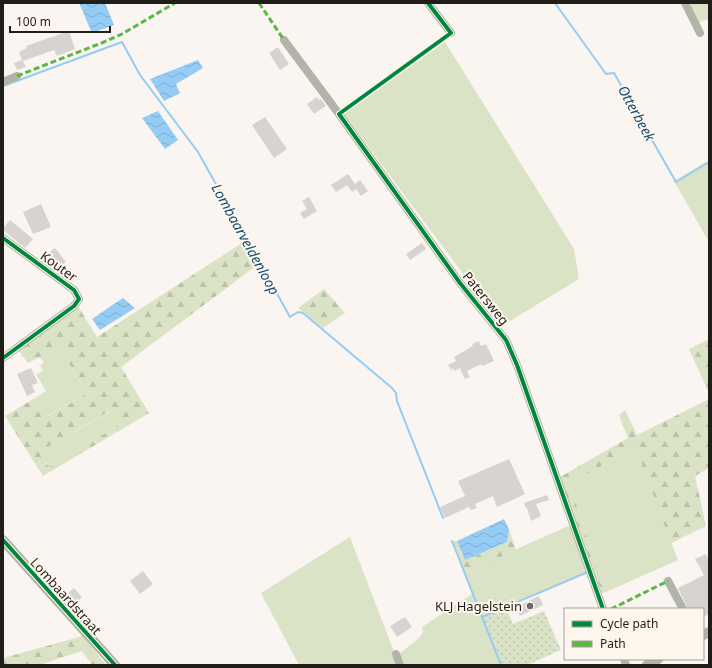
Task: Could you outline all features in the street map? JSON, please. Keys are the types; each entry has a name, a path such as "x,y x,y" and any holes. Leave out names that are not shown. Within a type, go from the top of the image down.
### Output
{"street":[{"path":"428,3 451,33"},
{"path":"685,3 700,33"},
{"name":"Patersweg","path":"284,40 460,283 506,340 517,365 603,608"},
{"path":"3,82 17,76"},
{"name":"Kouter","path":"3,238 74,290 79,299 74,306 3,358"},
{"name":"Lombaardstraat","path":"3,540 115,665"},
{"path":"668,581 682,608"},
{"path":"396,654 400,665"},
{"path":"647,665 656,660"}],"green space":[{"path":"687,3 709,3 709,19 697,23"},
{"path":"445,42 574,249 579,279 502,326 344,114"},
{"path":"709,160 709,242 674,181"},
{"path":"245,241 260,263 121,367 149,413 43,476 5,416 35,398 48,416 88,393 59,348 28,363 18,350 78,306 97,337","holes":["110,411 119,425 49,467 39,452"]},
{"path":"324,289 345,313 323,328 298,308"},
{"path":"709,339 709,393 689,349"},
{"path":"59,348 88,393 47,416 35,398 46,391 36,374 43,371 40,365 44,363 40,357"},
{"path":"709,399 709,468 695,476 706,526 671,543 636,448 569,483 606,592 602,593 560,477 628,438 619,415 625,410 637,435"},
{"path":"111,411 119,425 49,467 39,452"},
{"path":"636,448 678,560 606,592 569,483"},
{"path":"571,525 589,572 482,617 501,665 403,665 399,654 419,638 423,633 422,627 472,594 464,572"},
{"path":"509,529 516,550 464,572 452,541 457,541 465,560 507,542"},
{"path":"350,537 399,665 299,665 261,593"},
{"path":"506,607 513,624 544,611 561,650 527,665 501,665 482,617"},
{"path":"83,636 106,665 92,665 82,651 39,665 3,665 3,658"}],"water":[{"path":"79,3 105,3 114,25 92,33"},
{"path":"198,60 203,68 176,84 180,93 164,101 150,79"},
{"path":"158,111 178,140 165,149 142,118"},
{"path":"123,298 135,308 100,330 92,319"},
{"path":"504,519 509,529 507,542 465,560 457,541"}],"building":[{"path":"69,31 75,49 57,56 54,50 23,61 26,67 17,70 14,63 22,60 19,52 27,48 26,46"},
{"path":"278,47 289,64 280,70 269,53"},
{"path":"317,97 319,100 321,99 326,106 314,114 307,104"},
{"path":"265,117 287,149 274,158 252,125"},
{"path":"348,174 355,184 360,180 368,191 361,196 356,189 352,192 347,185 336,192 331,185"},
{"path":"309,197 317,211 304,219 300,213 307,209 302,201"},
{"path":"41,204 51,227 33,234 23,212"},
{"path":"10,220 33,239 25,248 3,230"},
{"path":"422,243 426,249 410,260 406,254"},
{"path":"55,248 66,262 57,268 46,255"},
{"path":"479,341 481,346 486,344 494,361 482,366 481,364 467,371 470,377 465,379 460,368 454,371 453,368 451,370 448,365 456,361 454,357 473,346 472,344"},
{"path":"31,368 38,383 32,385 35,392 27,396 17,374"},
{"path":"509,459 525,494 497,507 493,496 475,504 477,508 471,510 469,507 445,518 440,507 465,496 458,481"},
{"path":"547,495 549,500 536,504 541,516 531,521 524,503"},
{"path":"706,554 709,560 709,614 704,616 704,608 688,608 678,588 704,575 695,559"},
{"path":"143,571 153,584 140,594 130,581"},
{"path":"74,588 82,597 75,605 66,595"},
{"name":"KLJ Hagelstein","path":"539,596 543,605 520,616 516,607"},
{"path":"405,617 412,627 397,637 390,626"}],"waterway":[{"name":"Otterbeek","path":"555,3 606,74 614,73 676,182 709,162"},
{"name":"Lombaarveldenloop","path":"3,86 122,42 140,75 198,152 290,317 298,312 303,313 396,393 397,401 443,518"},
{"name":"Lombaarveldenloop","path":"452,541 501,665"},
{"path":"482,617 588,572"}],"marked path":[{"path":"17,76 122,34 175,3"},
{"path":"259,3 284,40"},
{"path":"613,608 668,581"}],"cycle path":[{"path":"428,3 451,33 339,114 460,283 506,340 517,365 603,608"},
{"path":"3,238 74,290 79,299 74,306 3,358"},
{"path":"3,540 115,665"}],"place":[{"name":"KLJ Hagelstein","path":"530,606"}]}
